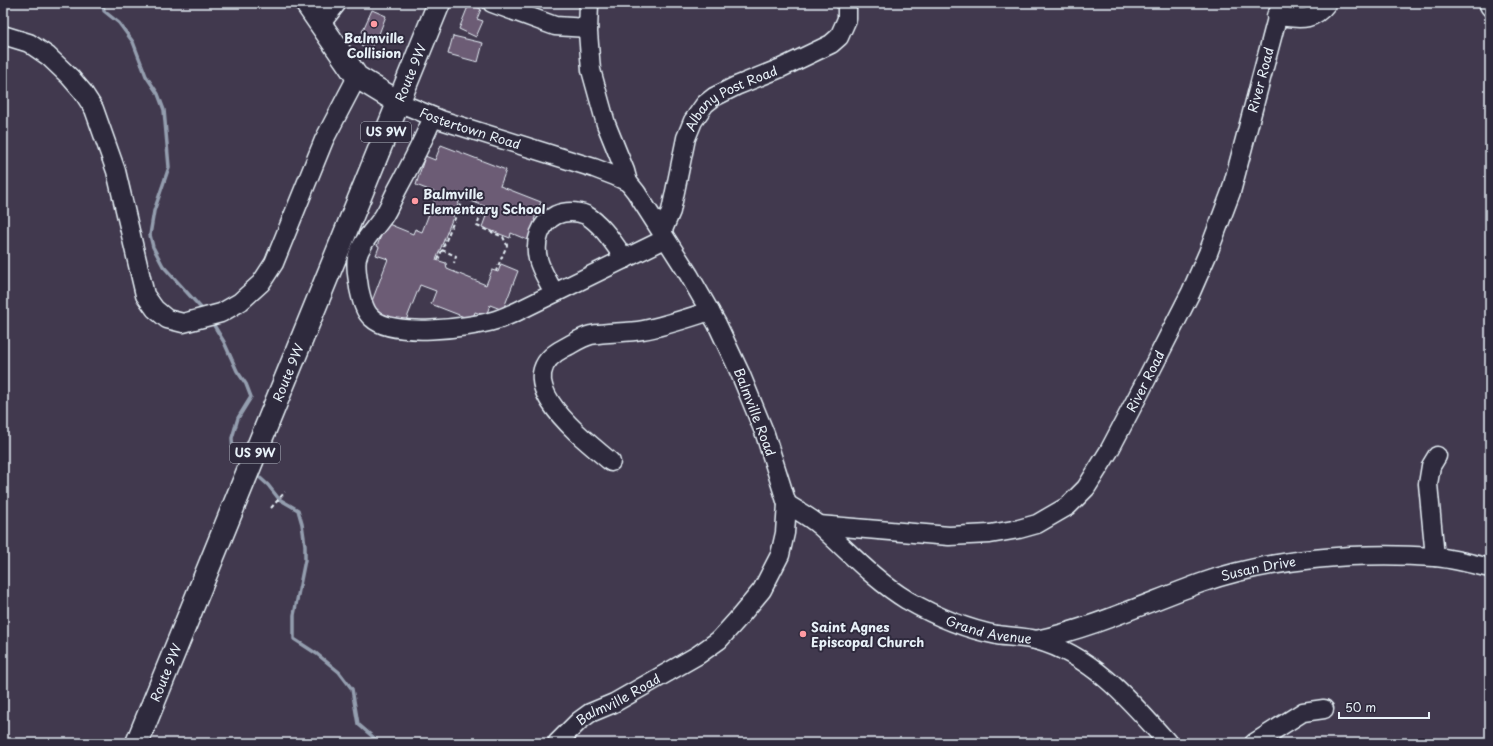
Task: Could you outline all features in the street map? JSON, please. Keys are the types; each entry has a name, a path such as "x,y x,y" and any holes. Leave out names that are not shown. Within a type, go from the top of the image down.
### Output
{"main road":[{"name":"Fostertown Road","path":"306,3 357,77 398,102"},
{"name":"Route 9W","path":"137,743 398,102 440,3"}],"street":[{"path":"320,22 326,18 337,3"},
{"path":"492,3 555,26 588,28"},
{"name":"Balmville Road","path":"557,743 590,713 614,703 698,655 719,640 762,590 777,562 785,533 787,504 765,434 740,373 710,312 689,275 628,182 606,124 591,70 588,28 589,3"},
{"name":"Albany Post Road","path":"664,236 671,211 686,138 693,120 714,97 736,86 781,68 831,44 839,37 847,19 847,3"},
{"path":"1279,10 1300,18 1311,17 1321,11 1326,3"},
{"name":"River Road","path":"819,524 949,536 990,534 1037,524 1068,506 1086,488 1109,451 1142,388 1191,292 1208,253 1231,192 1279,10"},
{"path":"3,35 29,43 48,56 70,76 94,109 116,171 145,295 155,309 167,319 183,323 221,314 240,302 261,283 274,262 324,140 357,77"},
{"name":"Fostertown Road","path":"398,102 433,117 594,168 628,182"},
{"path":"433,117 383,217 363,243 357,259 360,292 366,310 372,319 387,326 402,330 474,325 496,320 516,312 625,259 664,236"},
{"path":"554,293 549,264 538,259 537,245 538,235 543,226 551,217 562,212 574,212 586,215 597,224 600,239 625,259"},
{"path":"611,462 572,428 548,399 541,382 544,366 555,352 590,335 644,330 710,312"},
{"path":"1435,557 1428,484 1431,466 1437,456"},
{"name":"Grand Avenue","path":"787,504 819,524 876,578 907,600 948,620 978,630 1036,640 1060,649 1083,661 1132,703 1168,743"},
{"name":"Susan Drive","path":"1036,640 1063,634 1116,616 1202,583 1237,572 1281,563 1342,557 1435,557 1490,568"},
{"path":"1254,743 1303,712 1324,708"}],"path":[{"path":"438,260 462,202"},
{"path":"484,206 477,226 503,237 507,245 496,271"},
{"path":"442,250 456,256 454,263"},
{"path":"271,508 286,492"}],"building":[{"path":"469,4 481,9 477,19 483,21 476,37 459,29"},
{"name":"Balmville Collision","path":"372,10 386,16 377,39 362,32"},
{"path":"366,35 375,39 370,50 361,46"},
{"path":"453,36 483,43 478,62 448,54"},
{"name":"Balmville Elementary School","path":"441,145 506,170 500,186 541,202 534,220 537,222 530,241 511,233 510,238 482,227 489,208 461,197 436,260 446,263 447,269 486,285 492,270 498,272 501,264 518,271 503,310 490,305 486,316 475,312 472,320 431,304 436,291 420,285 405,323 369,309 388,259 376,255 379,247 377,246 386,223 413,234 415,229 422,232 437,193 416,185 425,156 435,160"}],"waterway":[{"path":"101,3 103,4 104,11 119,23 133,42 146,76 158,94 164,110 169,167 154,211 150,235 153,247 163,266 202,309"},
{"path":"212,322 224,342 237,371 246,384 251,397 238,418 232,438 233,455 240,461"},
{"path":"257,475 268,485 279,499 298,510 302,524 305,545 305,560 294,615 294,639 317,654 339,672 352,689 358,724 380,743"}],"place":[{"name":"Balmville Collision","path":"374,24"},
{"name":"Balmville Elementary School","path":"415,201"},
{"name":"Saint Agnes Episcopal Church","path":"803,634"}]}
